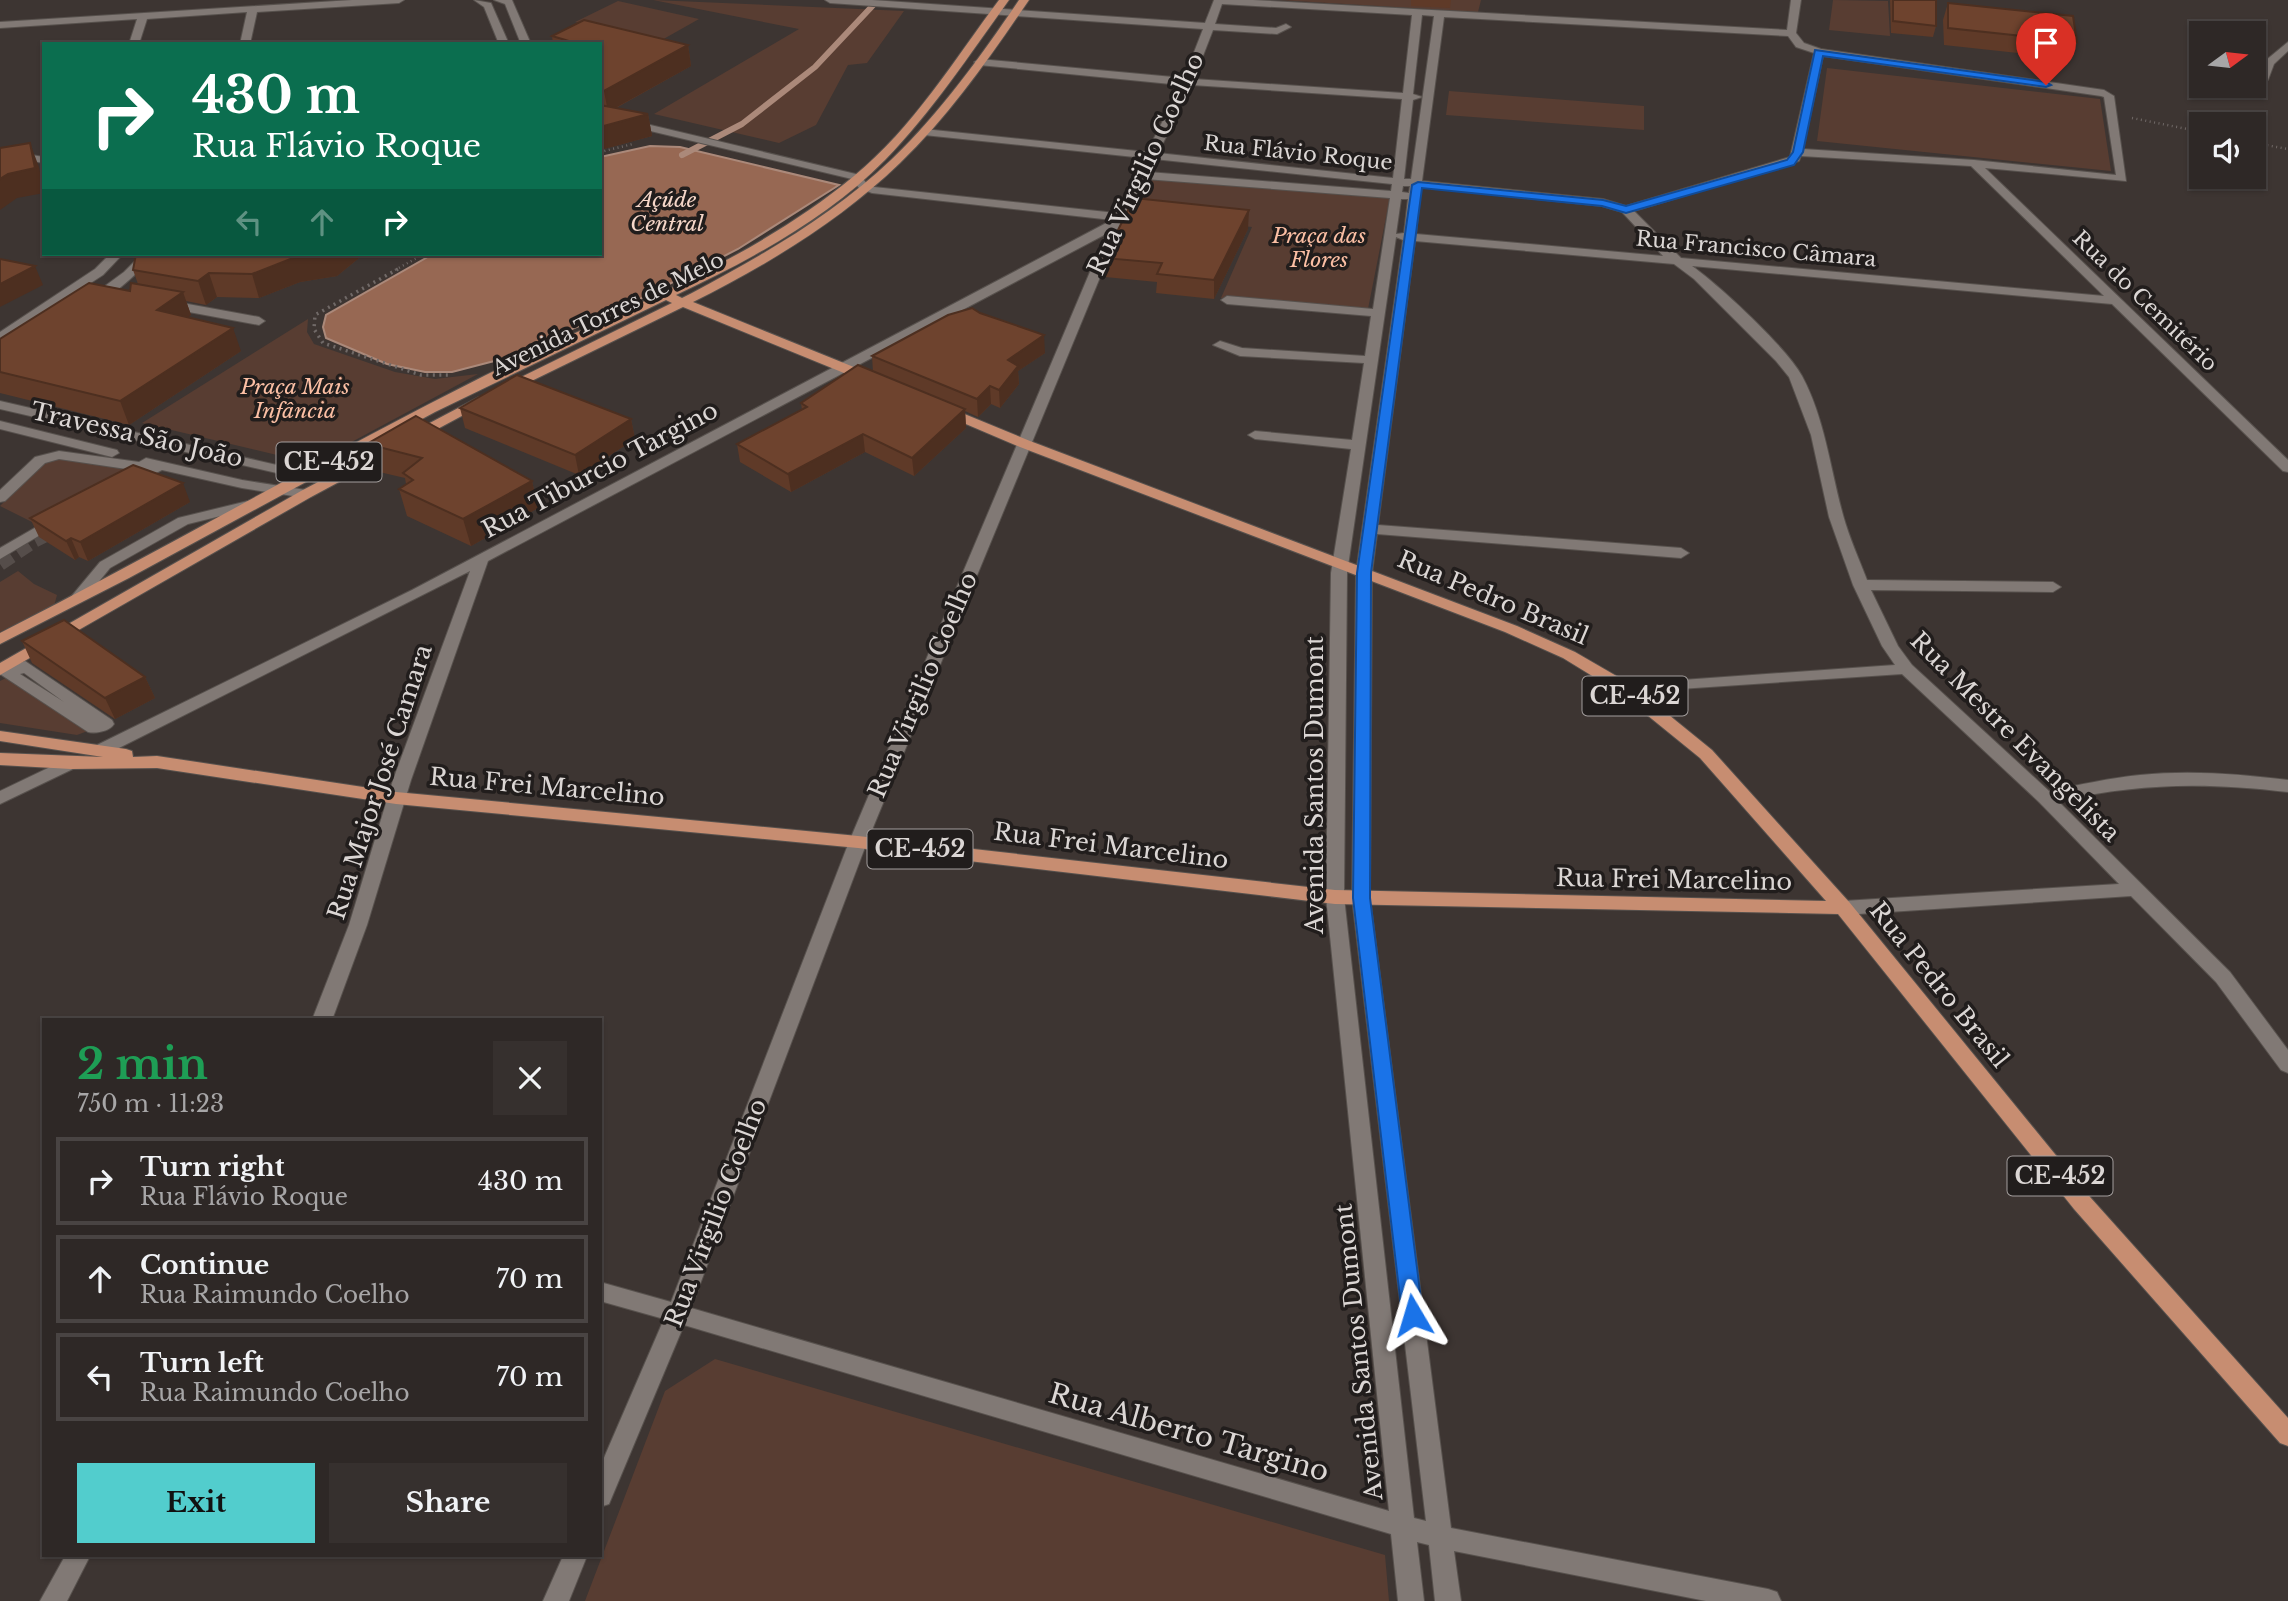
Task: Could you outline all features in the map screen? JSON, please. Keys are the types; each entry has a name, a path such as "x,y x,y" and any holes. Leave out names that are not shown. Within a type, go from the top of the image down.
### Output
{"main road":[{"name":"Avenida Torres de Melo","path":"256,502 493,376 746,254 863,183 917,118 1004,0"},
{"name":"Avenida Torres de Melo","path":"0,670 329,481 444,419 680,303 763,259 828,217 863,183 924,132 1024,0"},
{"path":"663,295 884,384"},
{"name":"Rua Pedro Brasil","path":"936,406 1025,444 1511,629 1569,655 1626,689 1706,754 1843,908 2082,1203 2288,1436"},
{"path":"0,639 78,598"},
{"path":"0,736 101,750 157,762"},
{"name":"Rua Frei Marcelino","path":"0,759 71,763 157,762 397,798 858,842 1335,897 1843,908"}],"street":[{"path":"0,25 399,0"},
{"path":"479,0 488,5 503,42"},
{"path":"499,0 509,2 525,42"},
{"path":"830,0 1277,31 1286,27"},
{"path":"1796,0 1791,33 1800,45 1819,52 2104,93 2109,96 2114,114 2122,179 1974,163 1798,152"},
{"path":"1219,1 1439,14 1492,12 1791,33"},
{"name":"Rua Virgilio Coelho","path":"602,1491 678,1313 858,842 1118,220 1188,82 1219,1"},
{"path":"245,42 252,10"},
{"name":"Avenida Santos Dumont","path":"1411,1601 1335,897 1341,566 1391,235 1418,13"},
{"name":"Avenida Santos Dumont","path":"1439,14 1364,573 1361,898 1448,1601"},
{"path":"135,42 143,17"},
{"path":"2266,72 2269,63 2288,45"},
{"path":"1413,52 1434,54"},
{"path":"1626,210 1790,162 1798,152 1819,52"},
{"path":"979,62 1188,82 1428,98"},
{"path":"602,107 637,117 659,128"},
{"path":"602,116 659,128 863,183 1118,220"},
{"name":"Rua Flávio Roque","path":"924,132 1397,189 1603,203 1626,210"},
{"path":"1402,142 1421,144"},
{"path":"0,153 42,160"},
{"name":"Rua do Cemitério","path":"1974,163 2288,468"},
{"name":"Rua Flávio Roque","path":"1142,174 1397,189"},
{"name":"Rua Mestre Evangelista","path":"1626,210 1677,261 1698,275 1727,303 1795,376 1818,435 1836,517 1861,585 1890,646 1906,668 2045,798 2223,977 2271,1038 2288,1065"},
{"name":"Rua Tiburcio Targino","path":"101,750 211,697 482,558 846,368 1118,220"},
{"name":"Rua Francisco Câmara","path":"1391,235 2119,301"},
{"path":"0,338 99,272 115,256"},
{"path":"81,308 110,294 147,256"},
{"path":"1227,300 1379,313"},
{"path":"156,303 259,321"},
{"path":"1220,345 1240,352 1372,360"},
{"name":"Travessa São João","path":"0,405 329,481"},
{"name":"Travessa São João","path":"0,425 176,470 306,495"},
{"path":"1255,435 1358,445"},
{"path":"0,498 40,460 60,455 155,469 119,487"},
{"path":"78,598 105,565 183,521 235,510 256,502"},
{"path":"0,554 36,529 72,511"},
{"path":"1371,529 1681,553"},
{"name":"Rua Major José Camara","path":"323,1018 358,925 397,798 482,558"},
{"path":"1861,585 2053,587"},
{"path":"25,666 96,716 106,724 94,728 8,674 25,666"},
{"path":"1626,689 1906,668"},
{"path":"0,798 71,763"},
{"path":"2045,798 2121,783 2158,779 2245,781 2288,786"},
{"name":"Rua Frei Marcelino","path":"1843,908 2137,889"},
{"name":"Rua Alberto Targino","path":"602,1293 1440,1537 1768,1601"},
{"path":"53,1601 77,1557"},
{"path":"556,1601 575,1557"}],"path":[{"path":"2114,114 2189,129"},
{"path":"2266,144 2288,149"},
{"path":"420,256 315,315 314,328 323,343 421,375 455,374"}],"green space":[{"path":"653,0 904,11 867,63 848,65 816,125 779,143 654,114 799,29"},
{"path":"1279,0 1481,0 1478,12"},
{"path":"1833,0 1888,1 1890,36 1829,30"},
{"path":"618,1 699,19 660,41 575,22"},
{"path":"1827,68 2100,99 2111,171 1817,141"},
{"path":"1449,91 1644,106 1644,130 1446,115"},
{"name":"Praça das Flores","path":"1153,177 1390,197 1368,309 1221,298 1252,227 1132,215"},
{"name":"Praça Mais Infância","path":"308,319 307,332 314,344 395,372 435,379 478,374 320,459 302,461 142,423"},
{"path":"57,458 148,471 40,526 0,506 44,462"},
{"path":"18,571 34,584 57,595 54,606 0,632 0,582"},
{"path":"8,677 93,729 77,735 0,723 0,681"},
{"path":"715,1359 1385,1555 1389,1601 585,1601 665,1391"}],"water":[{"name":"Açúde Central","path":"650,146 680,147 839,185 738,249 628,305 502,359 452,372 425,372 387,364 326,338 323,327 326,315 429,256 602,256 602,157"}],"building":[{"path":"1893,0 1936,0 1936,26 1893,21"},
{"path":"1948,3 2073,16 2077,42 1948,28"},
{"path":"584,20 688,45 604,91 602,42 572,42 552,36"},
{"path":"602,105 648,114 602,126"},
{"path":"30,143 35,168 8,174 0,179 0,148"},
{"path":"1134,198 1249,210 1214,280 1157,274 1162,263 1104,258"},
{"path":"136,256 307,256 293,258 252,274 209,273 198,281 133,270"},
{"path":"0,259 35,266 0,284"},
{"path":"89,283 130,291 131,283 183,292 157,310 233,328 120,401 0,372 0,339"},
{"path":"972,308 1044,335 1008,360 1018,366 999,390 990,386 977,399 872,356 948,315"},
{"path":"858,365 965,409 912,458 863,434 788,474 737,444 807,407 801,403"},
{"path":"517,375 631,419 575,455 460,408"},
{"path":"416,416 532,481 463,519 399,489 413,480 403,473 422,458 367,444"},
{"path":"133,465 183,483 80,542 71,538 66,541 30,518"},
{"path":"64,620 145,677 105,698 22,641"}],"waterway":[{"path":"682,155 742,124 815,67 878,0"}],"tunnel":[{"path":"0,564 34,541 60,528"}],"route":[{"path":"1413,1315 1361,898 1364,573 1418,185 1603,203 1626,210 1790,162 1798,152 1819,52 2046,85"}]}
